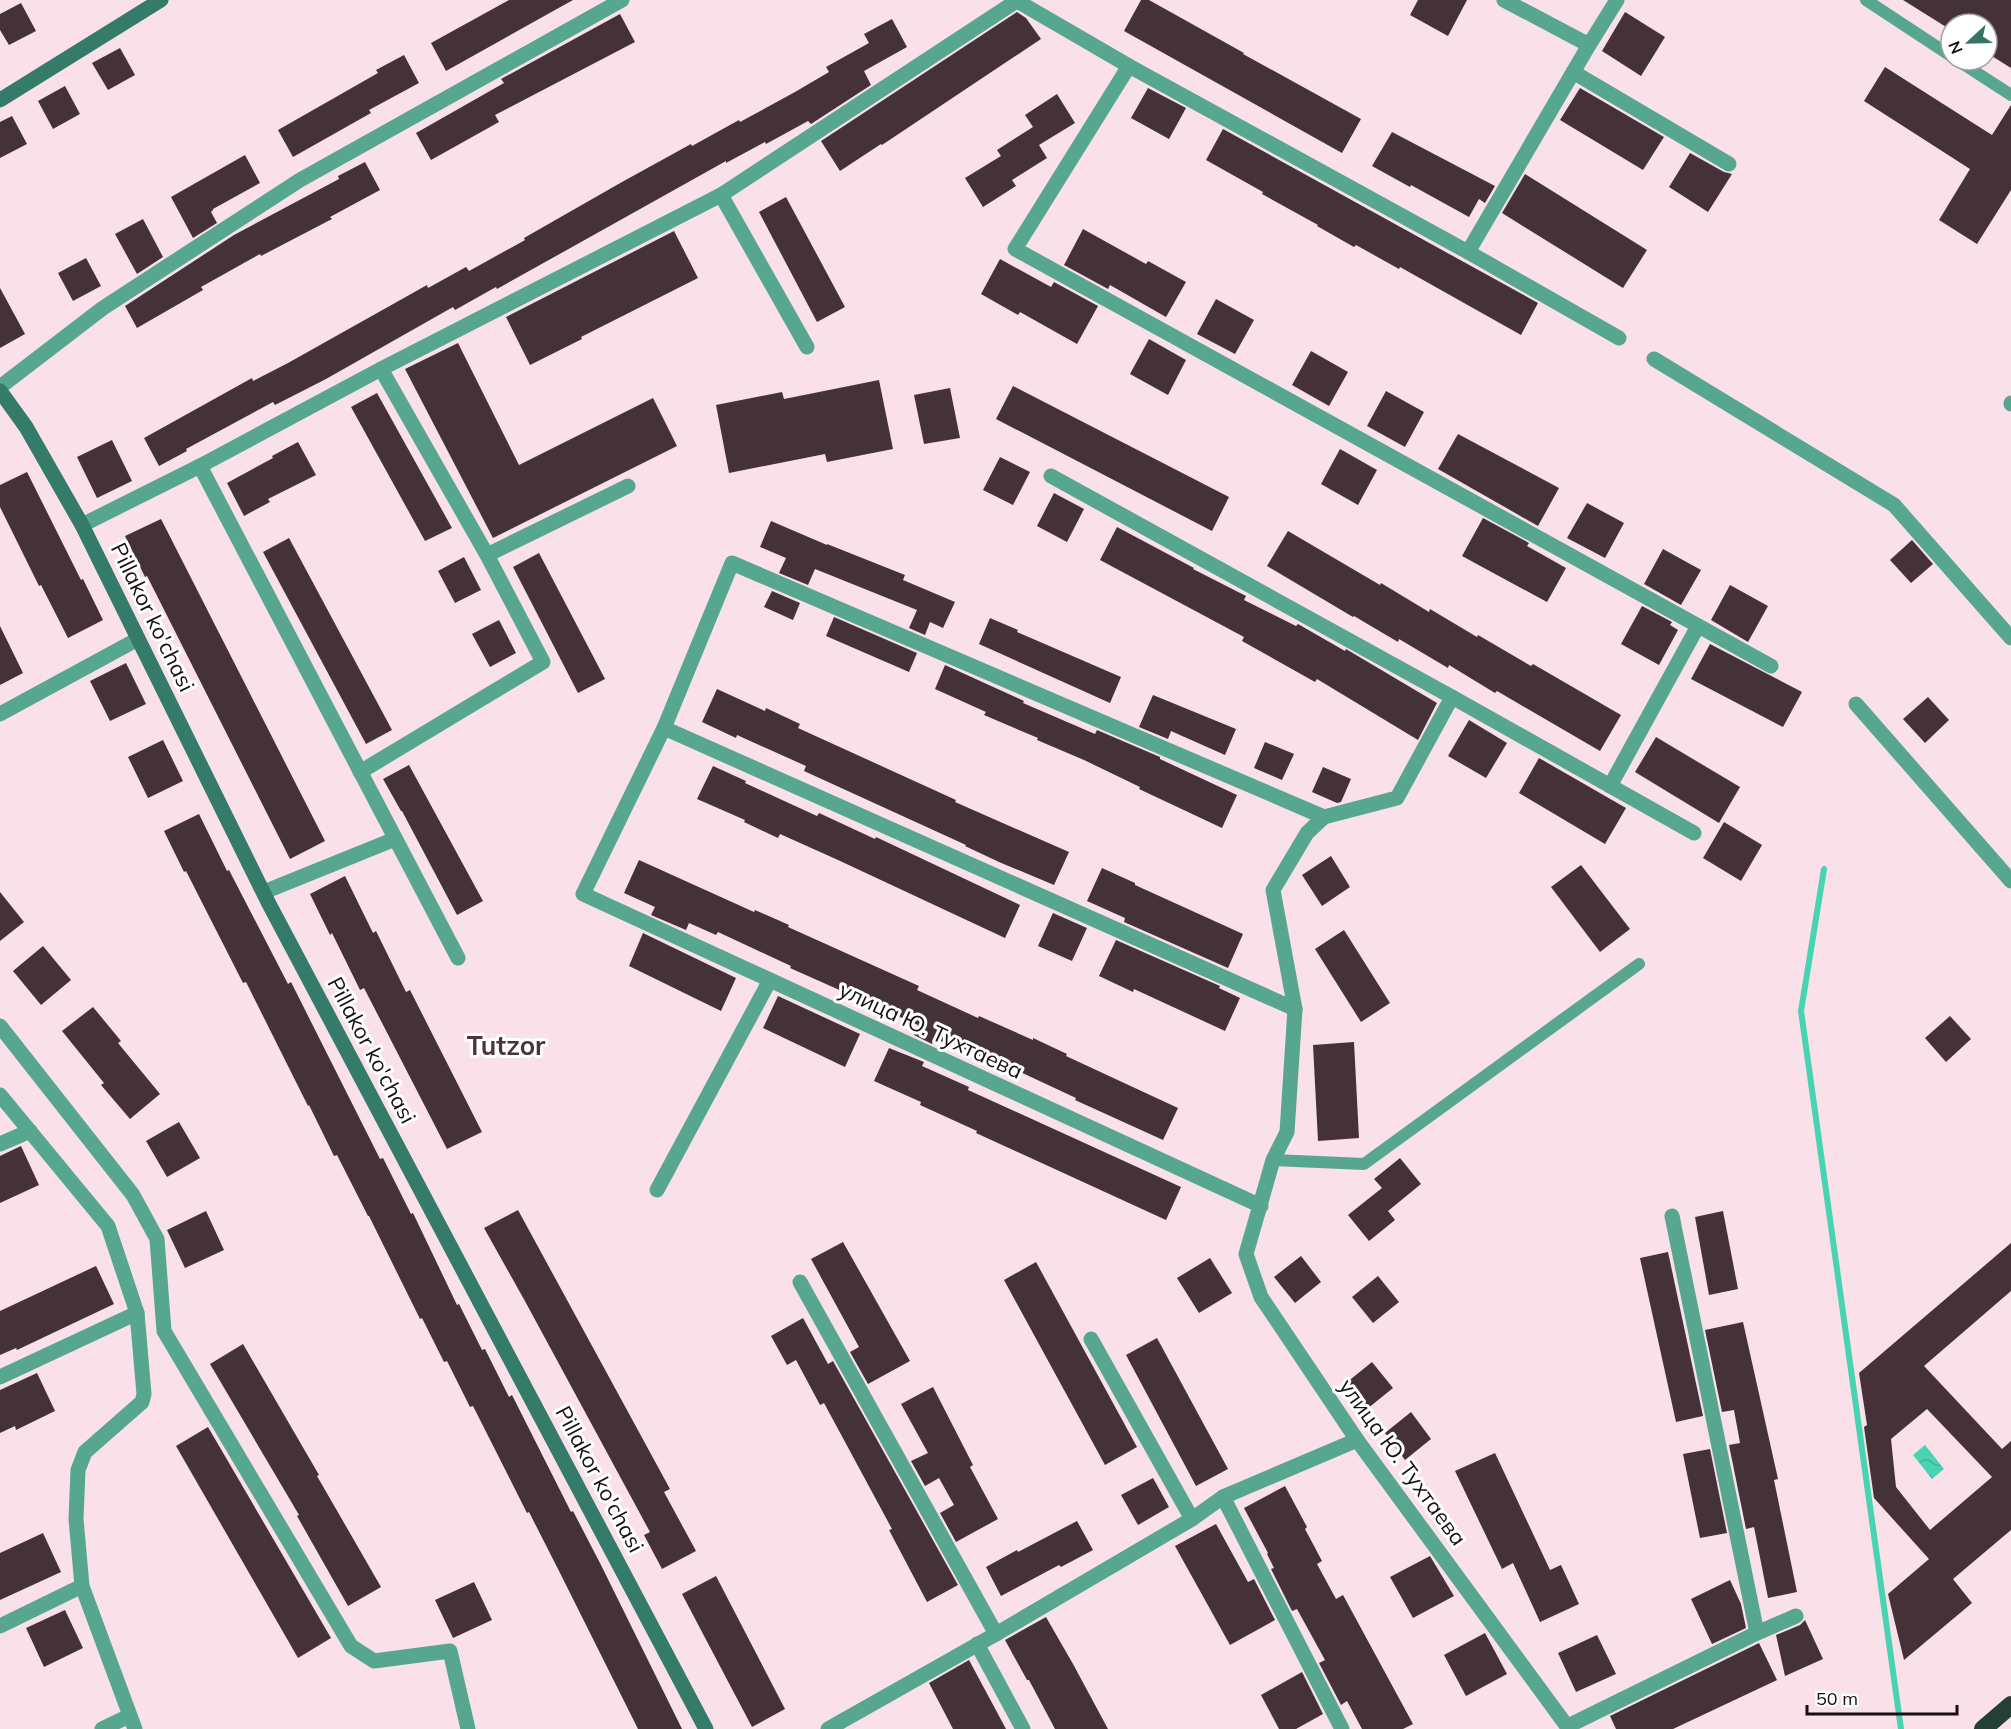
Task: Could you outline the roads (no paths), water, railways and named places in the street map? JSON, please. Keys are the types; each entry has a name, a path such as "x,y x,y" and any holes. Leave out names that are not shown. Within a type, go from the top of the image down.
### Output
{"highway":[{"path":"1983,1729 2011,1705"}],"street":[{"path":"0,100 161,0"},
{"path":"0,387 103,308 300,180 622,0"},
{"path":"1504,0 1589,45"},
{"path":"1468,252 1617,0"},
{"path":"82,525 722,195 1018,1 1129,66 1468,252 1618,338"},
{"path":"1129,66 1015,249 1771,666"},
{"path":"1573,72 1729,164"},
{"path":"722,195 807,347"},
{"path":"1654,359 1894,505 2011,638"},
{"path":"360,772 543,662 487,555 381,369"},
{"name":"Pillakor ko'chasi","path":"0,392 26,427 82,525 264,892 706,1729"},
{"path":"200,466 458,958"},
{"path":"1051,476 1694,833"},
{"path":"487,555 628,486"},
{"path":"1295,1009 664,728 732,562 1324,817 1397,798 1452,697"},
{"path":"1610,786 1698,626"},
{"path":"0,714 138,639"},
{"path":"1856,704 2011,881"},
{"name":"улица Ю. Тухтаева","path":"664,728 583,894 1260,1206"},
{"name":"улица Ю. Тухтаева","path":"1324,817 1307,833 1274,890 1295,1009 1287,1131 1273,1160 1246,1254 1261,1297 1357,1440 1568,1727"},
{"path":"264,892 395,838"},
{"path":"657,1190 770,980"},
{"path":"0,1026 133,1195 157,1239 164,1331 351,1646 374,1661 450,1651 468,1729"},
{"path":"0,1095 108,1226 136,1313 144,1394 142,1402 85,1452 78,1470 76,1519 82,1586 132,1722 102,1729"},
{"path":"0,1144 30,1131"},
{"path":"1672,1216 1756,1633"},
{"path":"800,1282 996,1634"},
{"path":"0,1377 136,1313"},
{"path":"1091,1339 1192,1519"},
{"path":"828,1729 1192,1519 1223,1497 1357,1440"},
{"path":"1223,1497 1342,1729"},
{"path":"0,1626 82,1586"},
{"path":"1568,1727 1756,1633 1796,1616"},
{"path":"977,1644 1023,1729"}],"lane":[{"path":"1866,0 1939,48"},
{"path":"1976,72 2011,95"},
{"path":"1273,1160 1364,1164 1639,964"}],"water":[{"path":"1925,1445 1944,1469 1932,1479 1913,1455"}],"waterway":[{"path":"1824,869 1801,1011 1901,1729"}],"district":[{"name":"Tutzor","path":"506,1045"}]}
